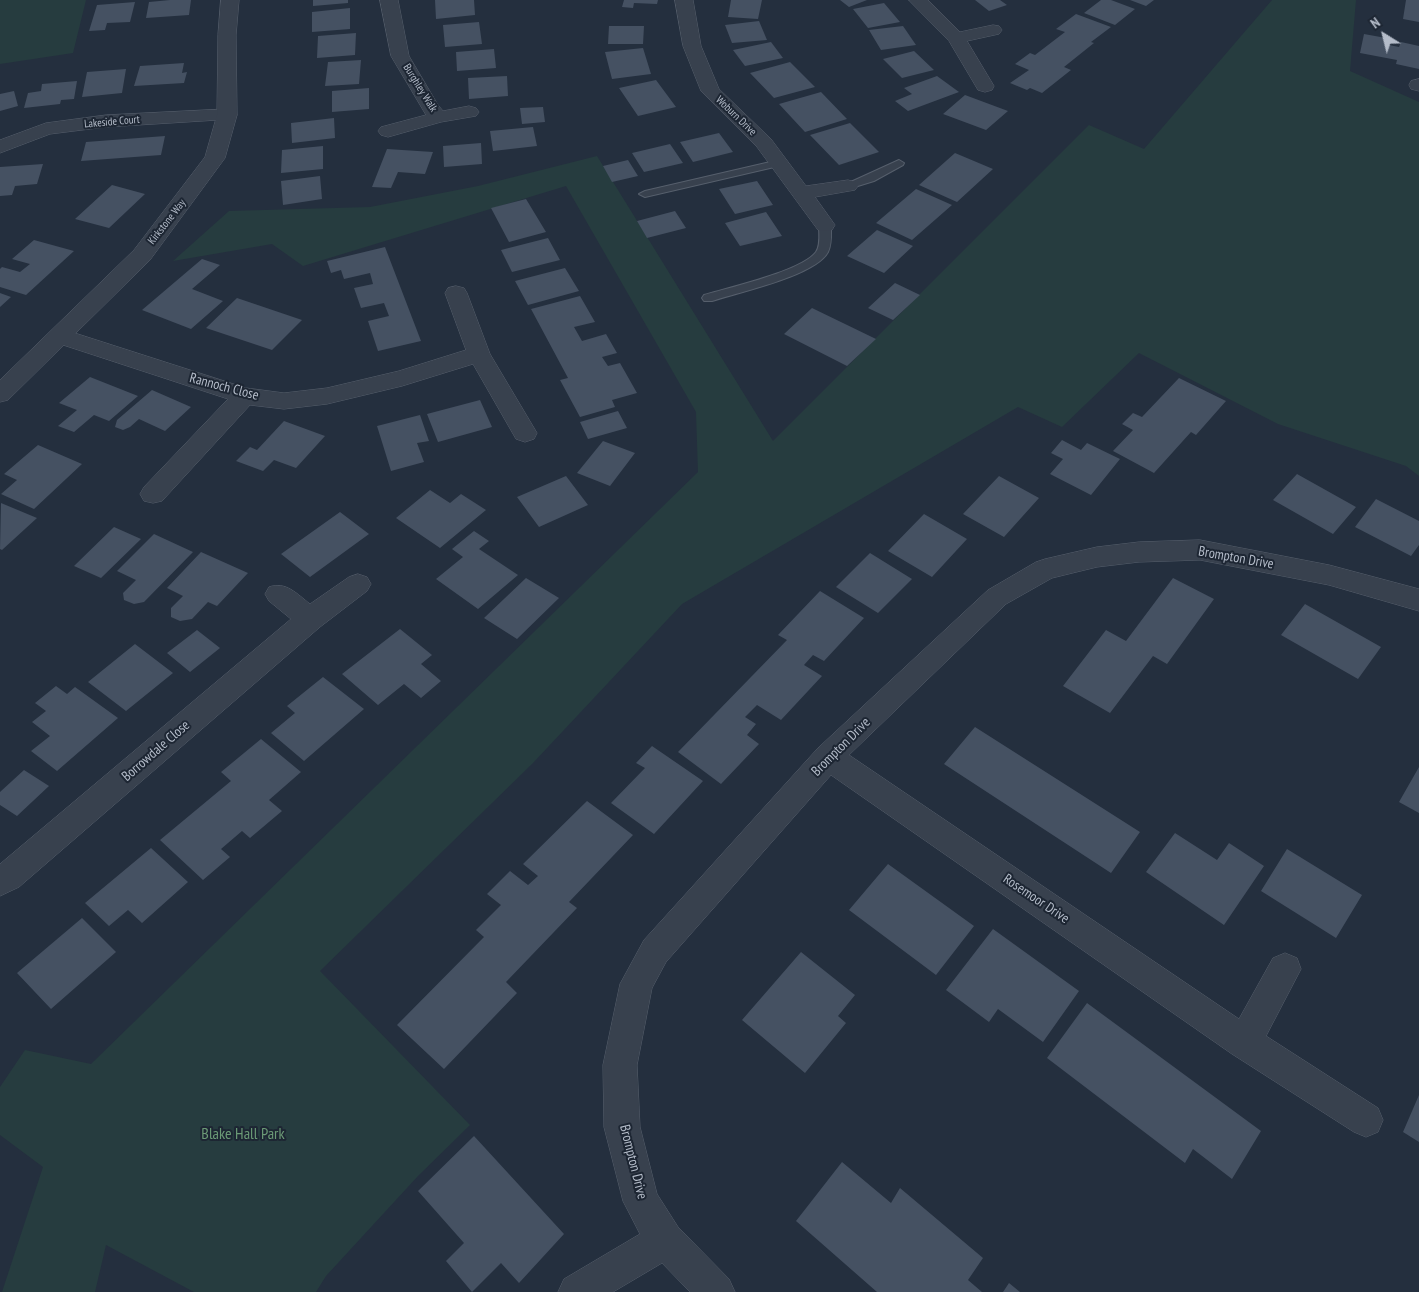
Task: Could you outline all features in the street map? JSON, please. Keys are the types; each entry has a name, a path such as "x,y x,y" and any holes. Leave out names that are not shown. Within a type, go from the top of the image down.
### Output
{"street":[{"name":"Kirkstone Way","path":"0,394 142,255 215,158 228,115 227,34 230,0"},
{"name":"Burghley Walk","path":"389,0 400,56 430,108 438,117"},
{"name":"Woburn Drive","path":"684,0 692,46 710,91 764,143 825,225"},
{"path":"918,0 956,38 985,86"},
{"path":"956,38 992,30"},
{"name":"Burghley Walk","path":"388,131 438,117 469,112"},
{"name":"Lakeside Court","path":"0,147 46,129 106,121 228,115"},
{"path":"801,193 848,186"},
{"path":"456,294 479,354 525,433"},
{"name":"Rannoch Close","path":"59,336 245,396 284,401 328,396 402,378 479,354"},
{"path":"153,494 245,396"},
{"name":"Brompton Drive","path":"716,1292 665,1240 641,1201 622,1127 620,1065 636,984 655,951 828,757 997,597 1045,569 1097,557 1139,552 1200,550 1329,575 1419,600"},
{"name":"Borrowdale Close","path":"0,882 310,619 358,584"},
{"path":"278,594 310,619"},
{"name":"Rosemoor Drive","path":"828,757 1244,1042 1366,1120"},
{"path":"1244,1042 1285,969"},
{"path":"577,1292 665,1240"}],"lane":[{"path":"645,194 779,163"},
{"path":"848,186 870,179 899,164"},
{"path":"708,298 805,266 820,254 826,242 825,225"}],"green space":[{"path":"0,0 86,0 73,53 0,64"},
{"name":"Blake Hall Park","path":"1272,0 1356,0 1350,71 1419,102 1419,476 1406,466 1278,424 1139,353 1062,427 1018,407 682,604 533,763 320,971 470,1125 418,1176 326,1276 316,1292 194,1292 106,1245 95,1292 2,1292 43,1167 0,1135 0,1087 25,1050 91,1064 698,472 696,412 566,186 303,266 272,244 173,261 229,211 370,207 478,186 597,156 773,441 1089,125 1144,149"}],"building":[{"path":"191,0 189,15 146,18 149,2"},
{"path":"313,0 348,0 348,3 313,6"},
{"path":"435,0 474,0 475,15 436,19"},
{"path":"624,0 658,0 657,4 634,3 633,8 622,7"},
{"path":"731,0 762,0 758,19 728,17"},
{"path":"840,0 867,0 849,7"},
{"path":"975,0 1000,0 1007,5 989,11"},
{"path":"1101,0 1111,0 1135,9 1115,25 1084,13"},
{"path":"1130,0 1154,0 1146,6"},
{"path":"1406,0 1419,0 1419,22 1403,19"},
{"path":"135,2 130,22 107,23 105,30 89,31 97,5"},
{"path":"884,3 900,22 868,28 853,9"},
{"path":"350,8 350,29 312,32 312,12"},
{"path":"1076,14 1111,27 1091,42 1094,43 1064,67 1071,70 1042,93 1030,88 1027,90 1010,83 1029,70 1015,64 1030,53 1035,55 1065,32 1056,29"},
{"path":"759,21 767,40 732,43 725,25"},
{"path":"479,22 482,44 445,47 443,25"},
{"path":"609,26 644,26 643,44 608,44"},
{"path":"903,26 916,45 881,50 869,30"},
{"path":"356,33 355,55 317,58 318,36"},
{"path":"1364,34 1386,38 1384,44 1399,47 1401,42 1419,46 1419,69 1396,64 1397,60 1360,53"},
{"path":"771,42 783,58 745,66 733,50"},
{"path":"643,48 651,74 612,79 605,52"},
{"path":"494,49 496,68 457,71 456,52"},
{"path":"914,51 934,70 902,78 883,59"},
{"path":"361,60 359,84 325,86 328,62"},
{"path":"790,62 815,87 774,98 750,73"},
{"path":"184,63 182,73 187,72 184,83 134,86 140,66"},
{"path":"126,69 122,93 82,97 87,72"},
{"path":"507,76 508,96 469,99 468,78"},
{"path":"937,76 959,92 908,111 895,101 912,94 904,88"},
{"path":"656,80 676,107 638,116 619,88"},
{"path":"77,81 74,99 61,100 60,104 24,108 28,93 41,91 42,84"},
{"path":"369,88 369,109 332,112 332,91"},
{"path":"14,91 18,106 0,111 0,94"},
{"path":"821,92 847,119 805,132 779,104"},
{"path":"965,95 1008,111 986,130 943,114"},
{"path":"543,107 545,122 522,124 520,108"},
{"path":"334,118 335,138 292,143 291,123"},
{"path":"850,123 879,152 839,165 810,135"},
{"path":"533,127 537,146 493,151 490,131"},
{"path":"719,133 733,152 693,162 680,142"},
{"path":"165,136 161,155 81,161 86,142"},
{"path":"481,143 482,164 444,167 443,146"},
{"path":"670,144 683,163 644,172 632,153"},
{"path":"323,146 323,169 281,173 282,150"},
{"path":"387,149 433,152 425,174 398,172 391,188 372,187"},
{"path":"955,153 993,169 957,202 919,185"},
{"path":"628,160 638,176 612,182 603,166"},
{"path":"43,164 37,184 15,186 12,195 0,196 0,167"},
{"path":"320,176 322,199 283,205 281,181"},
{"path":"757,181 773,205 735,214 719,189"},
{"path":"112,185 145,194 109,228 75,219"},
{"path":"916,189 952,205 912,240 876,223"},
{"path":"526,199 546,232 509,242 491,208"},
{"path":"675,211 686,228 647,238 637,221"},
{"path":"766,212 782,236 740,246 725,223"},
{"path":"877,230 913,246 884,273 847,256"},
{"path":"548,238 560,260 512,272 501,250"},
{"path":"34,240 74,251 26,295 0,287 0,269 2,267 20,272 30,264 12,259"},
{"path":"385,247 421,341 378,351 368,321 389,316 384,303 361,308 354,288 373,284 370,273 344,279 341,270 331,273 327,261"},
{"path":"202,259 220,265 192,289 223,301 191,329 142,310"},
{"path":"565,268 579,291 528,305 515,281"},
{"path":"895,283 920,295 893,320 868,308"},
{"path":"0,293 11,297 0,307"},
{"path":"580,296 595,322 574,327 582,341 606,334 617,353 602,357 608,366 620,363 637,393 612,400 615,407 580,417 560,380 568,378 531,309"},
{"path":"237,298 302,320 272,350 206,328"},
{"path":"812,308 876,339 847,366 784,334"},
{"path":"90,377 138,396 109,421 94,415 74,432 58,426 77,410 59,403"},
{"path":"1179,378 1226,401 1196,435 1191,432 1154,473 1113,451 1133,430 1122,424 1133,413 1142,417"},
{"path":"152,390 191,407 165,431 139,419 123,430 115,427 117,420"},
{"path":"480,400 492,427 438,442 427,414"},
{"path":"618,411 627,428 588,439 580,422"},
{"path":"420,415 429,441 417,443 424,462 391,471 377,426"},
{"path":"284,421 325,436 296,468 274,460 263,471 236,461 250,447 257,450"},
{"path":"1062,440 1081,450 1087,443 1120,459 1091,495 1050,474 1063,459 1051,453"},
{"path":"603,441 635,453 610,486 577,473"},
{"path":"38,445 82,464 34,509 1,494 17,480 4,474"},
{"path":"1297,474 1356,507 1333,534 1273,500"},
{"path":"566,476 588,505 539,527 517,497"},
{"path":"999,476 1039,498 1004,537 963,514"},
{"path":"430,490 450,503 461,494 486,510 440,548 396,518"},
{"path":"1376,499 1419,521 1419,545 1411,556 1355,527"},
{"path":"1,503 37,518 2,550 0,549"},
{"path":"340,512 369,534 310,577 281,554"},
{"path":"924,514 967,539 932,577 888,551"},
{"path":"114,527 141,539 101,578 74,566"},
{"path":"474,531 489,541 479,549 518,575 478,609 436,579 463,557 452,549"},
{"path":"154,534 193,552 144,602 134,604 124,600 123,593 136,580 117,571"},
{"path":"201,552 248,573 217,606 208,602 192,619 180,621 171,617 171,608 183,596 167,588"},
{"path":"870,553 912,579 878,613 836,587"},
{"path":"526,578 559,598 517,639 484,618"},
{"path":"1173,578 1214,599 1167,664 1153,656 1110,713 1063,686 1106,630 1126,641"},
{"path":"820,591 864,618 824,661 813,655 804,665 822,676 781,720 757,705 745,717 756,724 747,735 759,744 721,784 678,752 787,640 778,635"},
{"path":"1305,604 1381,647 1358,679 1281,635"},
{"path":"400,629 432,655 421,664 441,681 421,698 404,684 378,705 342,674"},
{"path":"197,630 220,648 190,672 167,653"},
{"path":"135,644 173,673 126,711 88,682"},
{"path":"323,677 364,709 304,761 271,733 295,713 287,706"},
{"path":"56,686 67,694 75,687 118,718 57,771 31,751 50,736 32,722 46,711 35,703"},
{"path":"975,727 1140,832 1111,873 944,764"},
{"path":"261,739 301,772 269,800 282,811 250,838 242,831 221,849 230,857 203,880 160,840 231,781 221,772"},
{"path":"652,746 703,781 654,834 611,803 645,768 636,763"},
{"path":"1419,767 1419,813 1399,802"},
{"path":"24,770 49,786 17,816 0,805 0,792"},
{"path":"587,801 633,835 569,902 577,908 506,982 517,993 444,1069 397,1025 484,937 476,930 501,905 487,894 510,871 528,885 538,876 523,864"},
{"path":"1175,833 1217,860 1229,843 1264,866 1224,925 1146,872"},
{"path":"151,848 188,882 142,923 128,910 109,926 85,903"},
{"path":"1287,849 1362,895 1336,938 1261,891"},
{"path":"888,864 974,926 936,975 849,910"},
{"path":"82,918 116,952 51,1009 17,973"},
{"path":"993,929 1079,991 1043,1042 998,1009 989,1022 946,990"},
{"path":"801,952 855,995 838,1016 846,1023 805,1073 742,1020"},
{"path":"1087,1003 1261,1131 1232,1179 1193,1149 1185,1163 1047,1058"},
{"path":"1419,1095 1419,1142 1403,1132"},
{"path":"474,1136 564,1234 519,1283 501,1263 472,1292 446,1261 464,1243 418,1191"},
{"path":"842,1162 891,1203 900,1188 983,1258 968,1280 982,1292 877,1292 796,1221"},
{"path":"1009,1283 1020,1292 1003,1292"}]}
